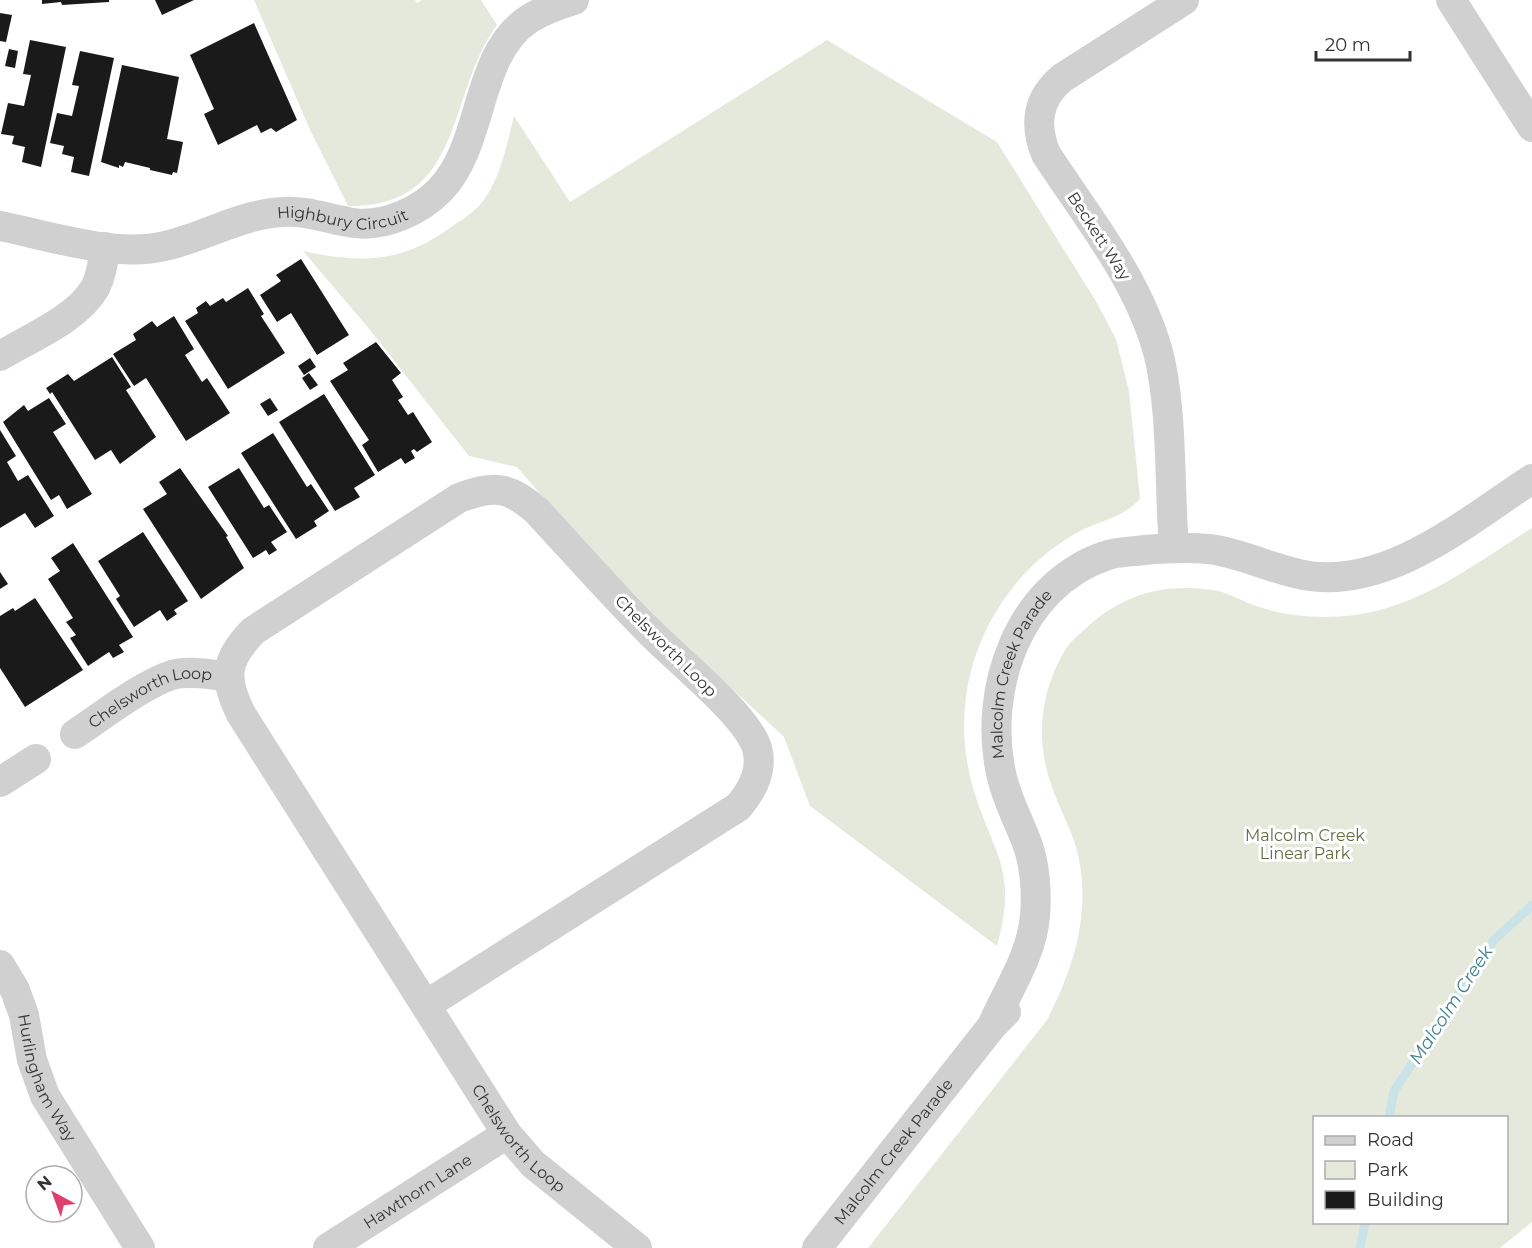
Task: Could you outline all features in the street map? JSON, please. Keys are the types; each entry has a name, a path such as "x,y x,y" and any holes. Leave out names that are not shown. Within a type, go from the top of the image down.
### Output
{"street":[{"name":"Highbury Circuit","path":"0,226 105,247 141,250 165,246 265,214 285,211 356,223 377,222 397,217 422,205 441,189 457,168 469,142 494,63 510,37 526,20 546,9 574,0"},
{"name":"Beckett Way","path":"1174,548 1165,394 1153,336 1135,291 1046,154 1039,138 1039,122 1041,106 1047,94 1062,78 1184,0"},
{"path":"1452,0 1532,127"},
{"path":"0,356 77,308 94,289 102,272 105,247"},
{"name":"Malcolm Creek Parade","path":"817,1248 992,1026 1034,979 1043,958 1053,919 1048,849 1024,788 1013,743 1013,703 1022,669 1038,637 1060,609 1080,588 1123,565 1142,551 1174,548 1210,549 1311,576 1341,576 1372,571 1406,558 1532,479"},
{"name":"Chelsworth Loop","path":"426,1005 738,807 748,796 756,779 758,764 757,749 750,733 736,716 618,600 537,511 521,497 493,488 459,498 253,631 232,658 228,676 232,696 241,714 507,1134 533,1164 637,1248"},
{"name":"Chelsworth Loop","path":"75,734 156,682 172,675 189,673 228,676"},
{"path":"0,782 36,759"},
{"name":"Hurlingham Way","path":"0,965 15,990 24,1015 32,1060 45,1096 140,1248"},
{"name":"Hawthorn Lane","path":"328,1248 507,1134"}],"green space":[{"path":"254,0 415,0 417,3 422,0 481,0 497,25 481,53 447,142 433,168 413,188 386,202 348,206 311,132"},
{"path":"827,40 997,142 1097,303 1116,339 1129,391 1140,499 1121,514 1084,529 1065,540 1029,569 998,608 976,655 969,680 964,732 967,758 972,784 1004,879 1003,919 997,946 810,806 784,737 670,631 565,523 517,467 469,456 370,330 303,251 364,259 400,253 435,238 479,206 491,189 506,148 514,116 570,202"},
{"name":"Malcolm Creek Linear Park","path":"1532,528 1532,1222 1500,1248 868,1248 1047,1020 1065,981 1081,922 1082,880 1076,848 1048,775 1042,743 1042,727 1046,696 1051,681 1064,652 1071,643 1079,634 1115,607 1147,593 1181,588 1218,591 1280,613 1317,617 1343,616 1380,610 1403,603 1469,569"}],"building":[{"path":"42,0 109,0 109,2 62,5 61,2 42,4"},
{"path":"155,0 194,0 162,15"},
{"path":"0,13 12,15 6,42 0,41"},
{"path":"254,23 297,120 276,132 271,128 261,133 257,125 218,145 204,114 214,109 190,55"},
{"path":"30,40 66,47 41,167 22,162 25,147 12,144 14,136 1,134 8,103 24,106 31,75 23,74"},
{"path":"9,49 18,51 15,68 5,66"},
{"path":"80,51 114,58 89,176 71,172 74,157 62,154 64,146 50,143 57,113 72,116 79,86 72,85"},
{"path":"122,65 179,77 167,139 183,142 177,173 173,172 172,175 125,162 123,167 119,165 119,168 101,162"},
{"path":"301,259 349,335 317,355 291,313 277,322 260,295 281,281 276,275"},
{"path":"248,288 264,314 261,316 285,353 228,389 185,321 198,313 196,308 206,301 210,306 223,298 226,302"},
{"path":"174,316 194,349 185,355 202,382 207,378 230,413 186,441 146,378 134,386 113,354 136,340 133,334 152,321 157,327"},
{"path":"376,342 401,373 392,380 403,397 398,400 408,415 413,412 432,442 417,452 414,449 411,451 415,458 405,464 401,458 378,472 362,445 369,440 330,381 348,370 343,363"},
{"path":"112,357 131,387 126,390 156,437 120,464 111,450 95,460 52,392 50,394 46,388 68,374 74,381"},
{"path":"310,358 316,367 304,375 298,366"},
{"path":"309,373 318,385 310,390 302,378"},
{"path":"324,394 375,475 354,488 360,497 335,511 279,422"},
{"path":"49,398 66,424 53,432 92,494 67,509 59,495 51,500 3,422 24,405 28,411"},
{"path":"270,398 278,410 268,416 260,404"},
{"path":"0,430 16,456 7,462 18,481 28,475 54,516 35,528 25,513 0,528"},
{"path":"273,433 307,487 311,484 329,511 314,521 317,526 296,539 241,453"},
{"path":"180,468 228,536 226,537 244,568 201,599 143,509 167,494 159,482"},
{"path":"239,468 264,508 269,505 287,532 271,542 277,550 269,555 266,550 253,558 208,487"},
{"path":"143,532 188,601 174,610 177,614 167,621 160,610 134,627 116,599 120,596 98,561"},
{"path":"73,543 133,637 119,645 124,652 113,658 109,652 88,666 70,638 76,635 66,622 73,618 48,579 60,571 51,558"},
{"path":"0,572 8,584 0,589"},
{"path":"35,598 83,670 25,707 0,668 0,616 13,608 15,611"}],"waterway":[{"name":"Malcolm Creek","path":"1389,1116 1394,1091 1494,940 1532,905"},
{"name":"Malcolm Creek","path":"1360,1248 1365,1224"}]}
